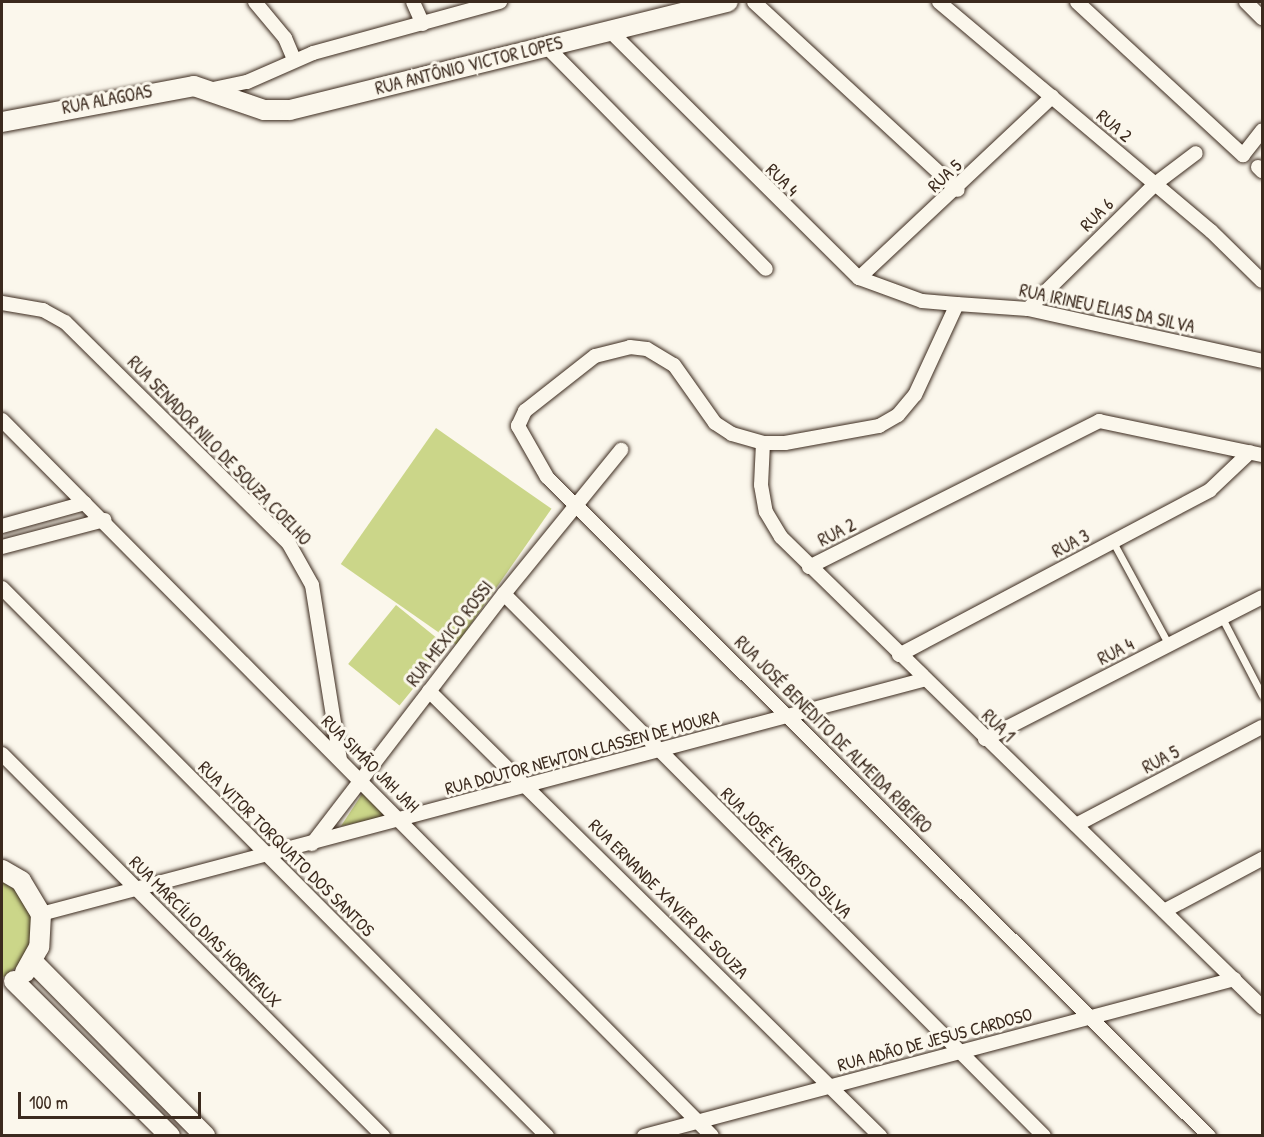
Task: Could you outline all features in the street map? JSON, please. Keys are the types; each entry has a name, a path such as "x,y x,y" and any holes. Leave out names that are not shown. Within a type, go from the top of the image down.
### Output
{"main road":[{"name":"RUA ANTÔNIO VICTOR LOPES","path":"213,88 264,110 291,110 728,2"},
{"name":"RUA ALAGOAS","path":"2,122 176,87 213,88"},
{"path":"2,870 21,881 41,914 41,939 33,962 8,984 170,1136"},
{"path":"33,962 205,1136"}],"street":[{"path":"255,2 285,38 294,59"},
{"path":"413,2 423,24"},
{"path":"213,88 247,82 294,59 500,2"},
{"path":"754,2 958,190"},
{"name":"RUA 2","path":"939,2 1155,184 1263,281"},
{"path":"1077,2 1243,155 1263,131"},
{"path":"1246,2 1263,18"},
{"name":"RUA 4","path":"610,31 859,278 922,301 957,304"},
{"path":"546,46 766,269"},
{"name":"RUA 5","path":"859,278 958,190 1052,98"},
{"name":"RUA 6","path":"1028,309 1155,184 1196,153"},
{"name":"RUA SENADOR NILO DE SOUZA COELHO","path":"2,303 43,310 65,322 289,544 312,585 340,760"},
{"path":"763,443 851,433 898,415 926,374 957,304"},
{"name":"RUA IRINEU ELIAS DA SILVA","path":"957,304 1028,309 1263,360"},
{"name":"RUA JOSÉ BENEDITO DE ALMEIDA RIBEIRO","path":"763,443 715,423 674,365 647,350 612,349 595,356 525,411 518,426 538,466 1209,1136"},
{"name":"RUA SIMÃO JAH JAH","path":"2,420 104,520 712,1136"},
{"name":"RUA 2","path":"809,567 1091,424 1107,420 1256,454"},
{"name":"RUA 1","path":"763,443 761,485 766,512 781,537 923,680 1235,979 1260,1000"},
{"name":"RUA MEXICO ROSSI","path":"312,844 504,594 578,507 621,450"},
{"name":"RUA 3","path":"899,655 1210,490 1256,454"},
{"path":"2,526 85,503"},
{"path":"2,547 104,520"},
{"name":"RUA VITOR TORQUATO DOS SANTOS","path":"2,588 547,1136"},
{"name":"RUA JOSÉ EVARISTO SILVA","path":"504,594 656,750 1044,1136"},
{"name":"RUA 4","path":"985,739 1263,597"},
{"name":"RUA DOUTOR NEWTON CLASSEN DE MOURA","path":"41,914 138,891 401,821 526,784 923,680"},
{"name":"RUA ERNANDE XAVIER DE SOUZA","path":"429,691 526,784 880,1136"},
{"name":"RUA 5","path":"1076,825 1263,727"},
{"name":"RUA MARCÍLIO DIAS HORNEAUX","path":"2,754 383,1136"},
{"path":"1164,911 1263,859"},
{"name":"RUA ADÃO DE JESUS CARDOSO","path":"644,1136 697,1120 963,1053 1091,1016 1235,979"}],"lane":[{"path":"1113,542 1169,645"},
{"path":"1222,618 1263,695"}],"green space":[{"path":"436,428 552,509 456,645 341,564"},
{"path":"396,605 447,647 399,706 348,664"},
{"path":"364,791 388,816 341,826"},
{"path":"2,882 16,890 32,915 34,935 22,963 2,978"}]}
